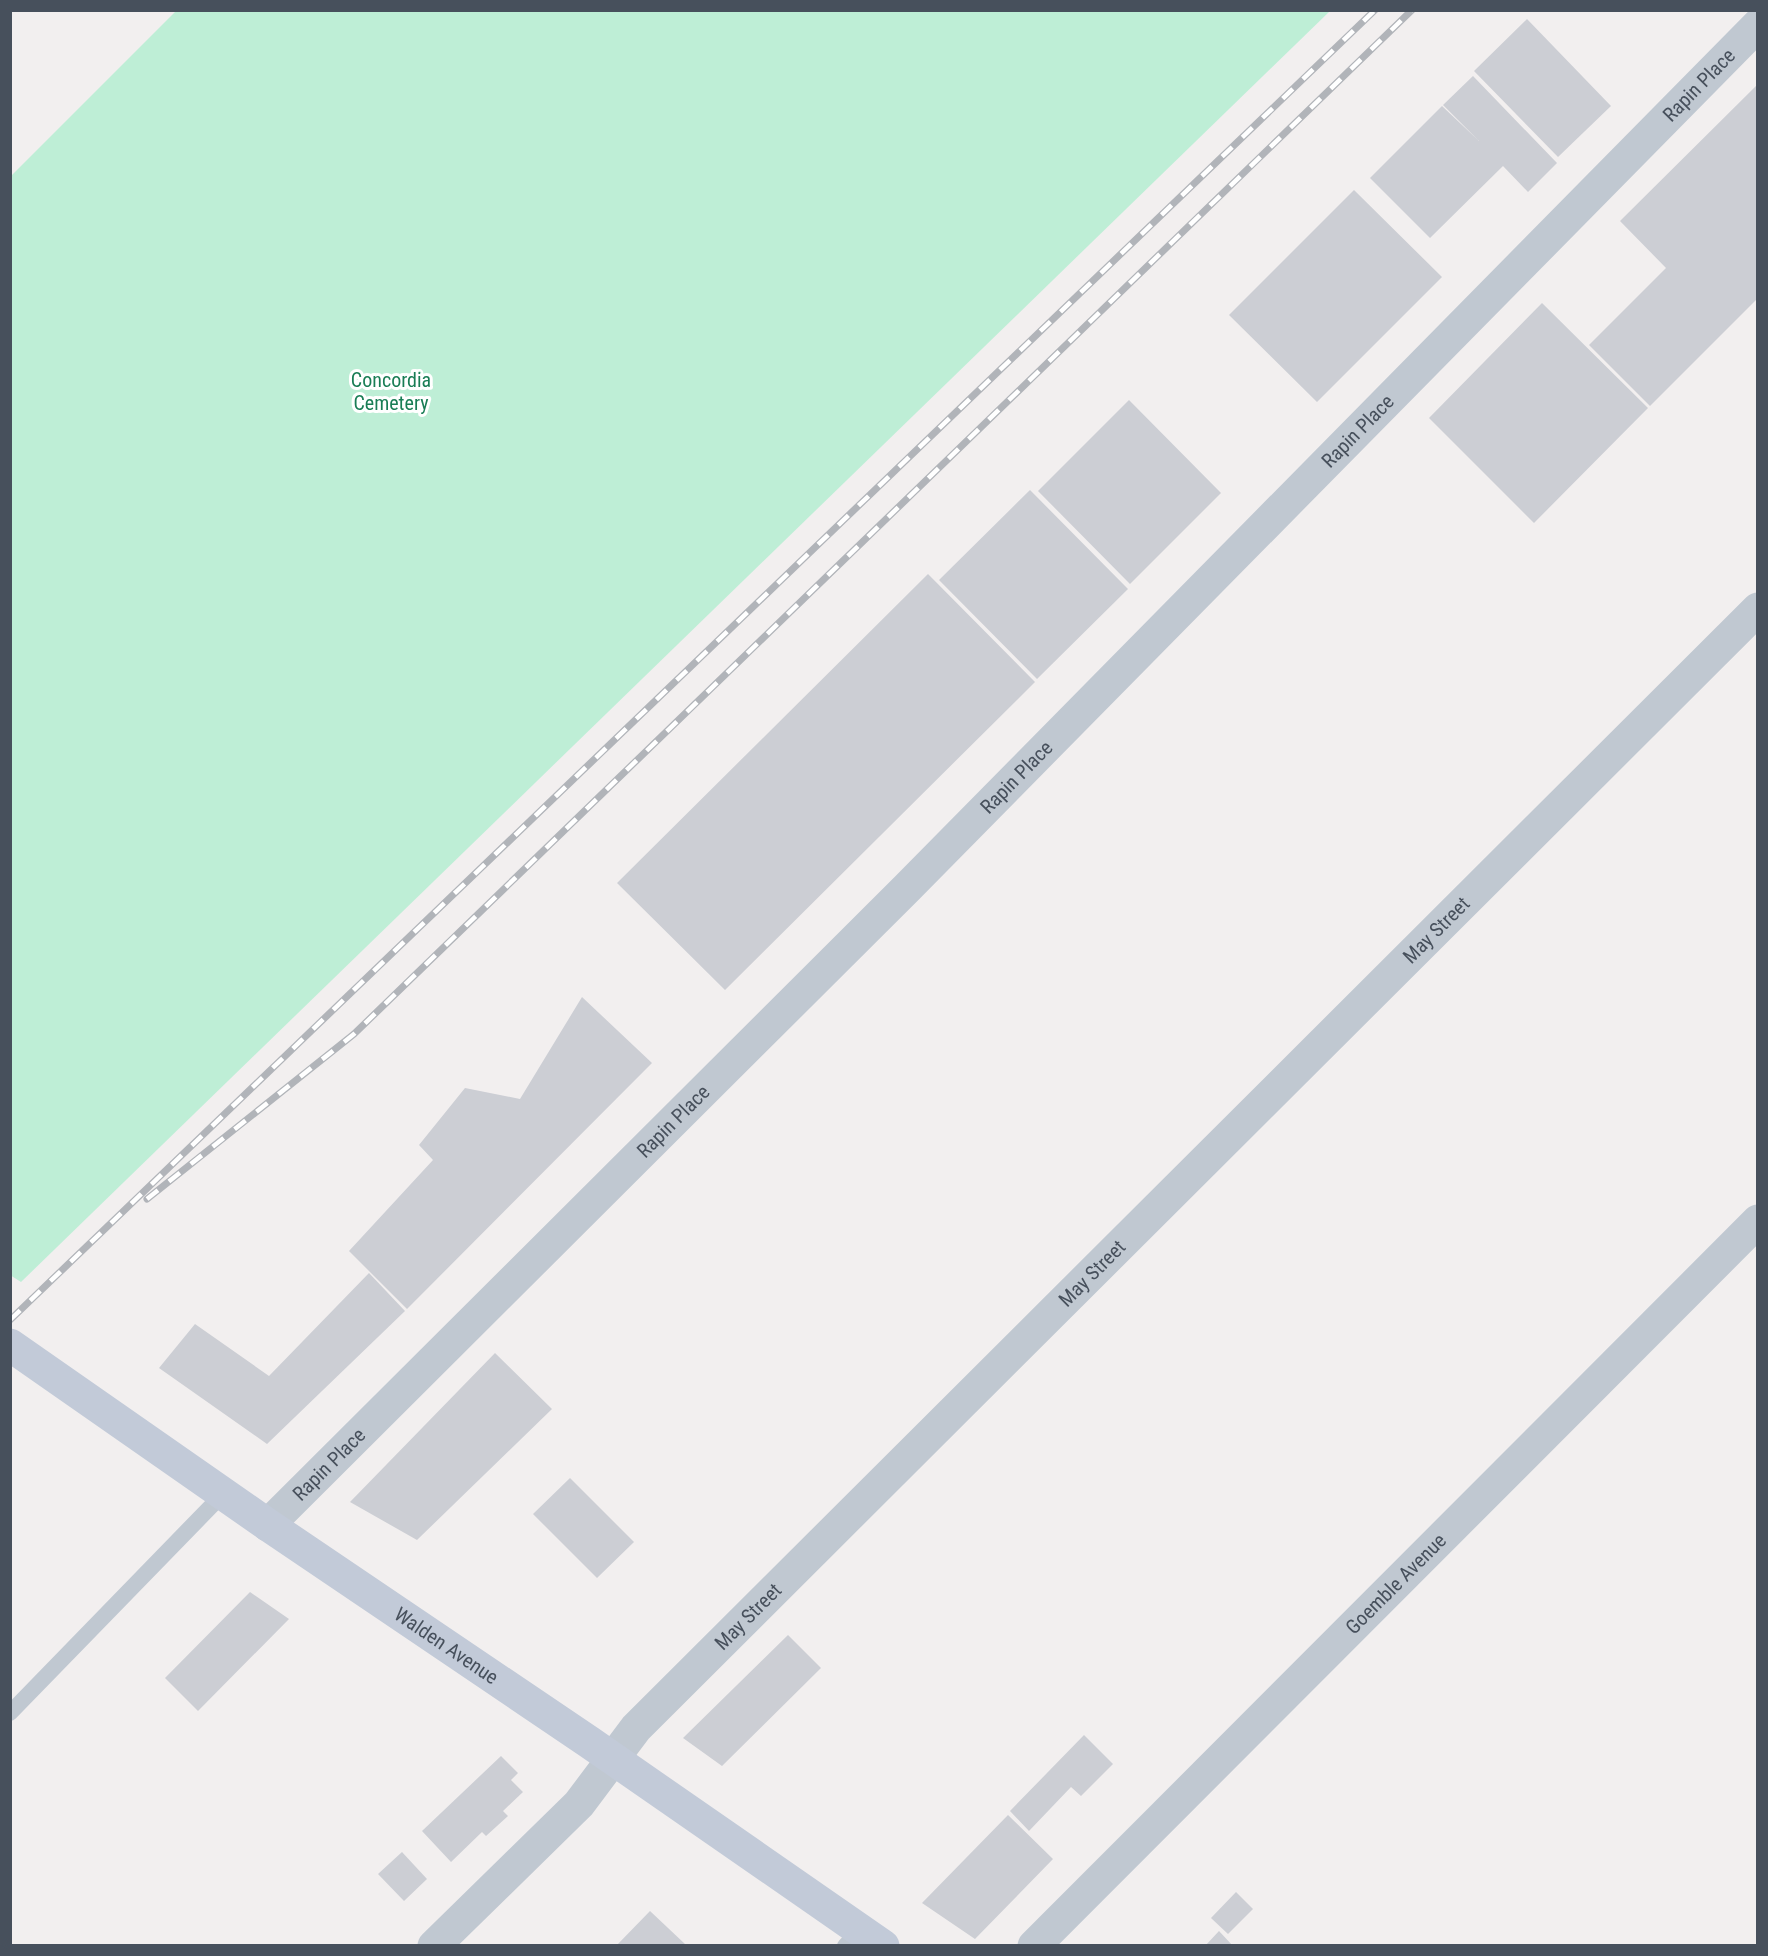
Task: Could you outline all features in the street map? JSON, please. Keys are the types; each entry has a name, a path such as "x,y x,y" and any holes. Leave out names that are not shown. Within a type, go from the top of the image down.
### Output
{"main road":[{"name":"Walden Avenue","path":"10,1345 268,1525 612,1758 863,1940"}],"street":[{"name":"Rapin Place","path":"268,1525 915,880 1758,25"},
{"name":"May Street","path":"434,1946 579,1804 636,1728 1758,609"},
{"name":"Goemble Avenue","path":"1034,1946 1758,1221"}],"lane":[{"path":"10,1713 224,1493"}],"green space":[{"name":"Concordia Cemetery","path":"177,10 1330,11 21,1282 10,1275 11,176"}],"building":[{"path":"1527,19 1611,106 1558,157 1474,71"},
{"path":"1473,76 1557,163 1528,192 1503,166 1430,238 1370,178 1442,106 1479,141 1443,105"},
{"path":"1758,84 1758,298 1650,406 1589,345 1666,268 1620,221"},
{"path":"1354,190 1442,277 1317,402 1229,315"},
{"path":"1542,303 1648,408 1534,523 1429,418"},
{"path":"1129,400 1221,493 1130,584 1038,491"},
{"path":"1030,490 1128,589 1037,679 939,580"},
{"path":"928,574 1035,682 725,990 617,883"},
{"path":"582,997 652,1063 407,1309 349,1251 433,1160 419,1145 465,1088 520,1099"},
{"path":"369,1273 405,1311 267,1444 159,1368 195,1324 269,1376"},
{"path":"495,1353 552,1409 417,1540 350,1502"},
{"path":"570,1478 634,1542 597,1578 533,1514"},
{"path":"250,1592 289,1619 198,1711 165,1678"},
{"path":"788,1635 821,1668 722,1766 683,1738"},
{"path":"1084,1735 1113,1764 1081,1796 1071,1787 1029,1831 1010,1811"},
{"path":"501,1756 518,1773 511,1780 523,1792 503,1811 508,1816 486,1836 482,1832 451,1862 422,1831"},
{"path":"1008,1815 1053,1859 975,1939 922,1903"},
{"path":"402,1852 427,1879 404,1901 378,1874"},
{"path":"1236,1892 1253,1909 1228,1934 1211,1918"},
{"path":"650,1911 685,1944 616,1946"},
{"path":"1219,1931 1233,1946 1205,1946"}],"railway":[{"path":"10,1320 1375,10"},
{"path":"147,1199 354,1034 1412,10"}]}
